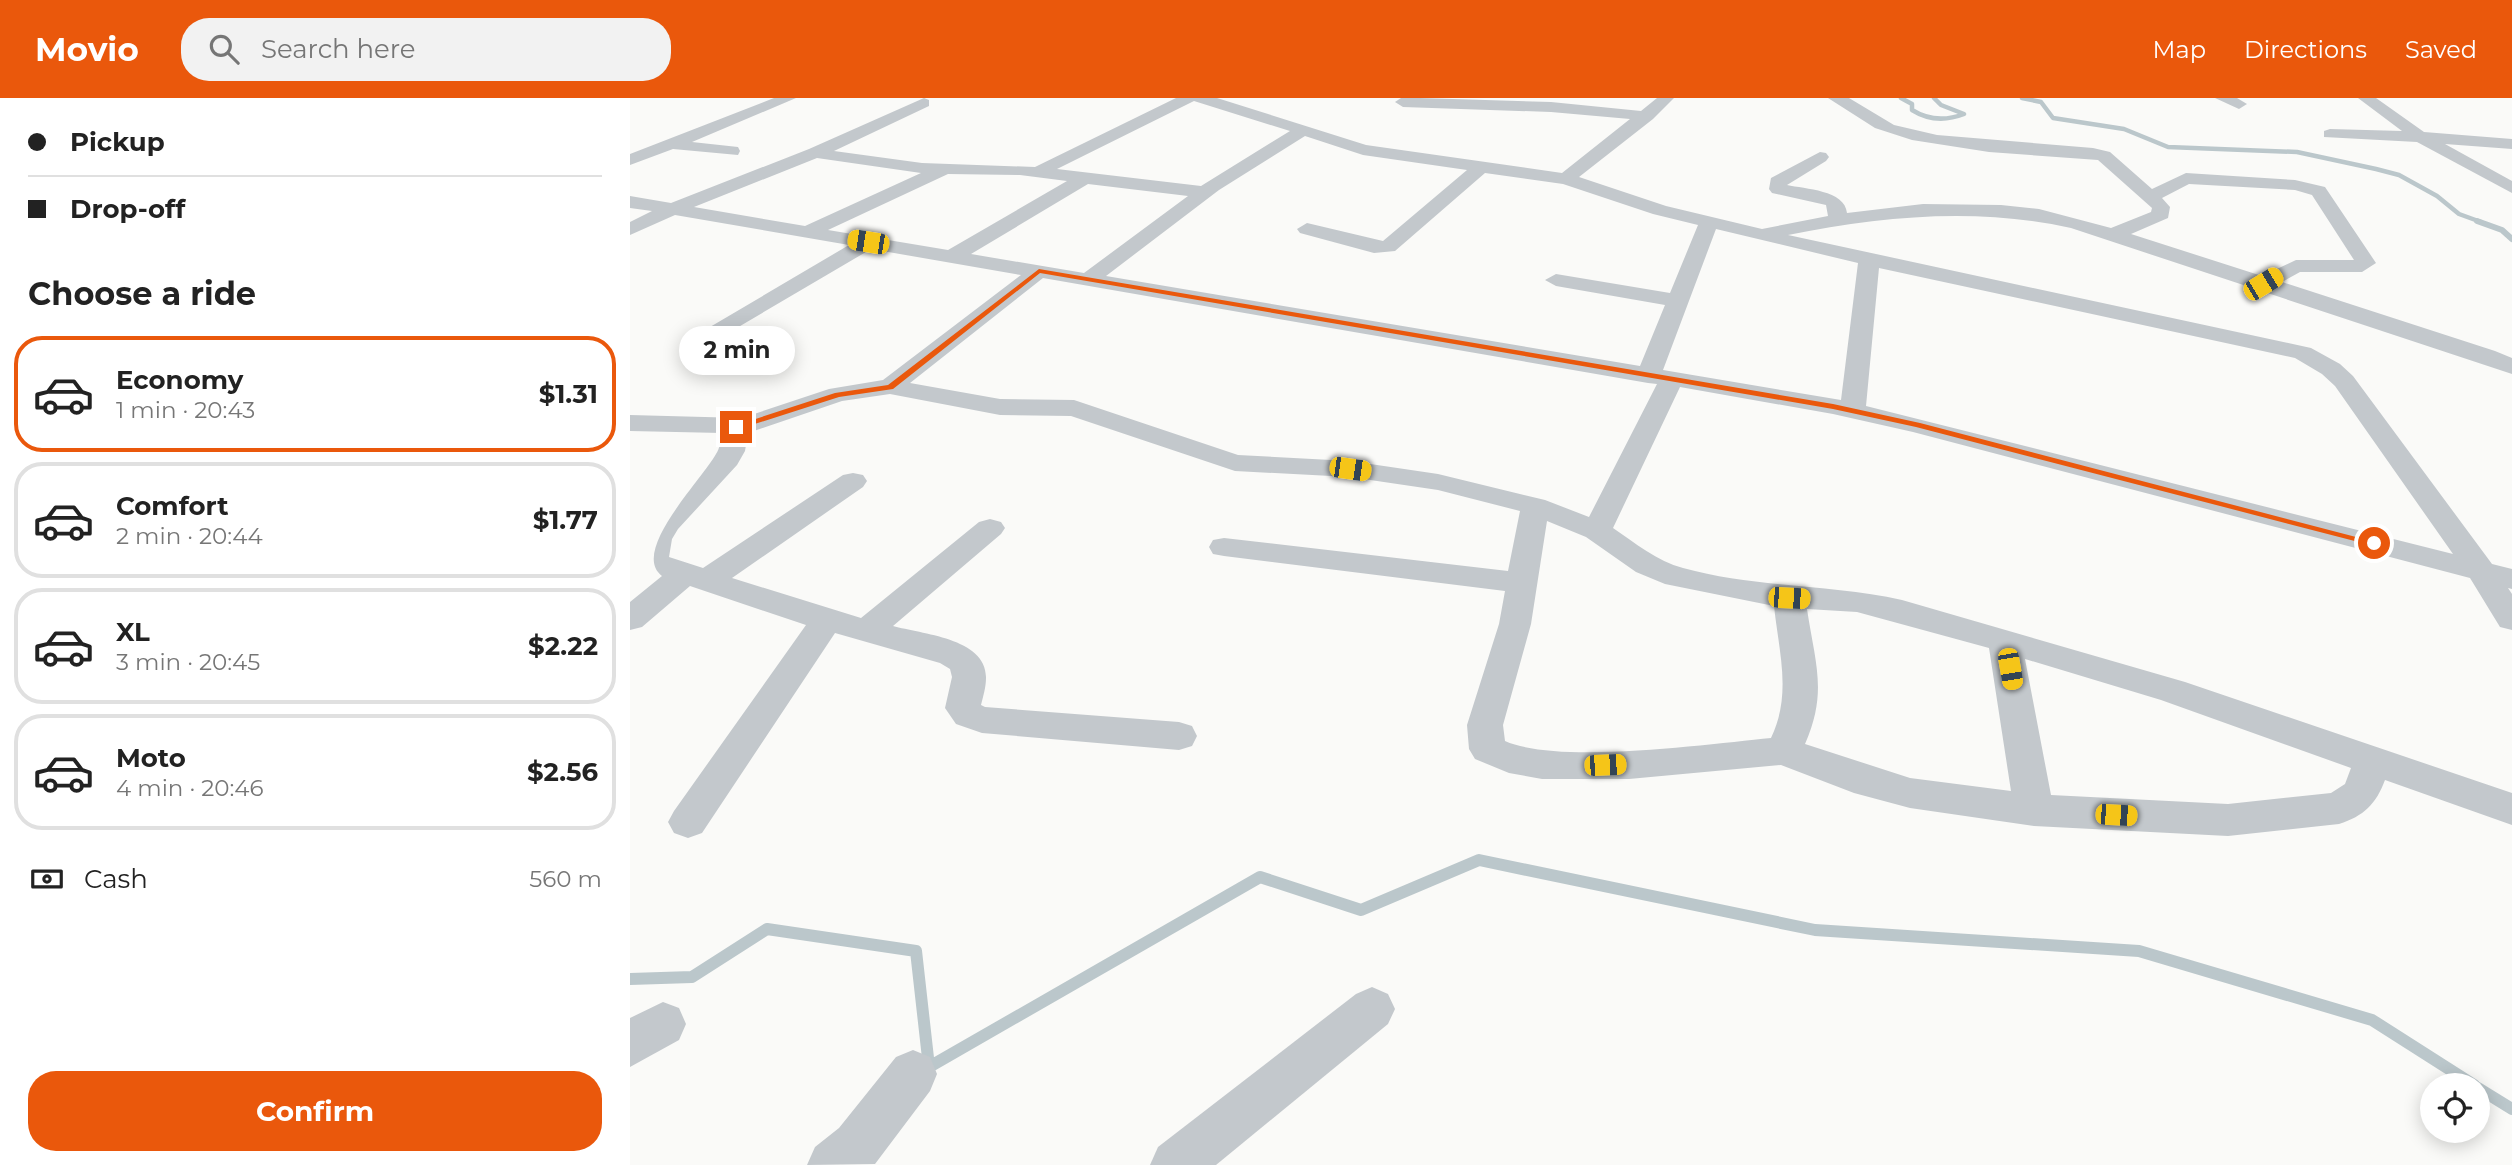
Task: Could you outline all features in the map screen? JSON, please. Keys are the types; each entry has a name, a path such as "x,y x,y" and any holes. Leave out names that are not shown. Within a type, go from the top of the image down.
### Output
{"street":[{"path":"630,160 788,98"},
{"path":"1038,172 1188,98"},
{"path":"1199,98 1376,153 1566,179 1760,235 2303,353 2331,369 2344,381 2481,571 2512,620"},
{"path":"1566,179 1666,98"},
{"path":"1836,98 1879,124 1913,134 2024,149 2093,153 2112,162 2161,207 2161,214 2142,225 2111,234"},
{"path":"2223,98 2239,104"},
{"path":"2367,98 2398,119 2420,128 2512,188"},
{"path":"1403,102 1545,102 1647,116"},
{"path":"630,229 673,209 815,153 924,103"},
{"path":"714,109 752,112"},
{"path":"2330,134 2420,128 2512,144"},
{"path":"1089,279 1204,192 1303,130"},
{"path":"643,139 668,145 732,151"},
{"path":"815,153 943,169 1038,172 1204,192"},
{"path":"1820,157 1777,182 1778,189 1832,201 1837,206 1838,219"},
{"path":"1307,229 1374,247 1388,247 1482,166"},
{"path":"807,232 943,169"},
{"path":"952,256 1085,178"},
{"path":"2150,197 2186,178 2295,185 2319,191 2366,263 2362,266 2296,266 2263,284"},
{"path":"630,202 1853,411 2512,579"},
{"path":"1760,235 1838,219 2006,209 2050,216 2293,293 2512,367"},
{"path":"1597,531 1660,378 1678,301 1709,222"},
{"path":"718,332 868,242"},
{"path":"1853,411 1869,260"},
{"path":"890,387 1039,271"},
{"path":"1556,280 1678,301"},
{"path":"2293,293 2303,353"},
{"path":"630,423 736,427 838,394 890,387 1000,407 1074,408 1235,463 1362,471 1438,482 1535,506 1597,531 1647,565 1676,577 1789,598 1878,605 2173,691 2512,809"},
{"path":"736,427 733,446 725,462 670,520 652,551 655,563 827,619 952,654 966,663 969,677 963,708 969,715 982,720 1179,736"},
{"path":"630,619 853,481"},
{"path":"1535,506 1515,624 1485,725 1488,749 1496,756 1525,762 1605,765 1783,751 1840,773 1910,793 2034,810 2228,820 2339,808 2360,794 2373,761"},
{"path":"867,630 990,528"},
{"path":"1224,547 1521,583"},
{"path":"1783,751 1799,716 1802,694 1789,598"},
{"path":"688,822 827,619"},
{"path":"2005,642 2034,810"},
{"path":"1176,1165 1372,1009"},
{"path":"833,1165 857,1146 913,1074"}],"waterway":[{"path":"1901,98 1912,104 1912,110 1931,118 1951,118 1964,114 1941,105 1934,98"},
{"path":"2022,98 2041,102 2053,118 2124,129 2168,147 2297,152 2399,175 2437,196 2459,214 2481,222"},
{"path":"2477,221 2502,230 2512,239"},
{"path":"630,979 692,977 767,929 916,951 929,1067 1260,877 1361,910 1479,860 1815,930 2139,951 2372,1020 2455,1073"},
{"path":"2490,1095 2512,1109"}],"route":[{"path":"736,427 838,394 890,387 1039,271 1833,406 1917,425 2374,543"}]}
